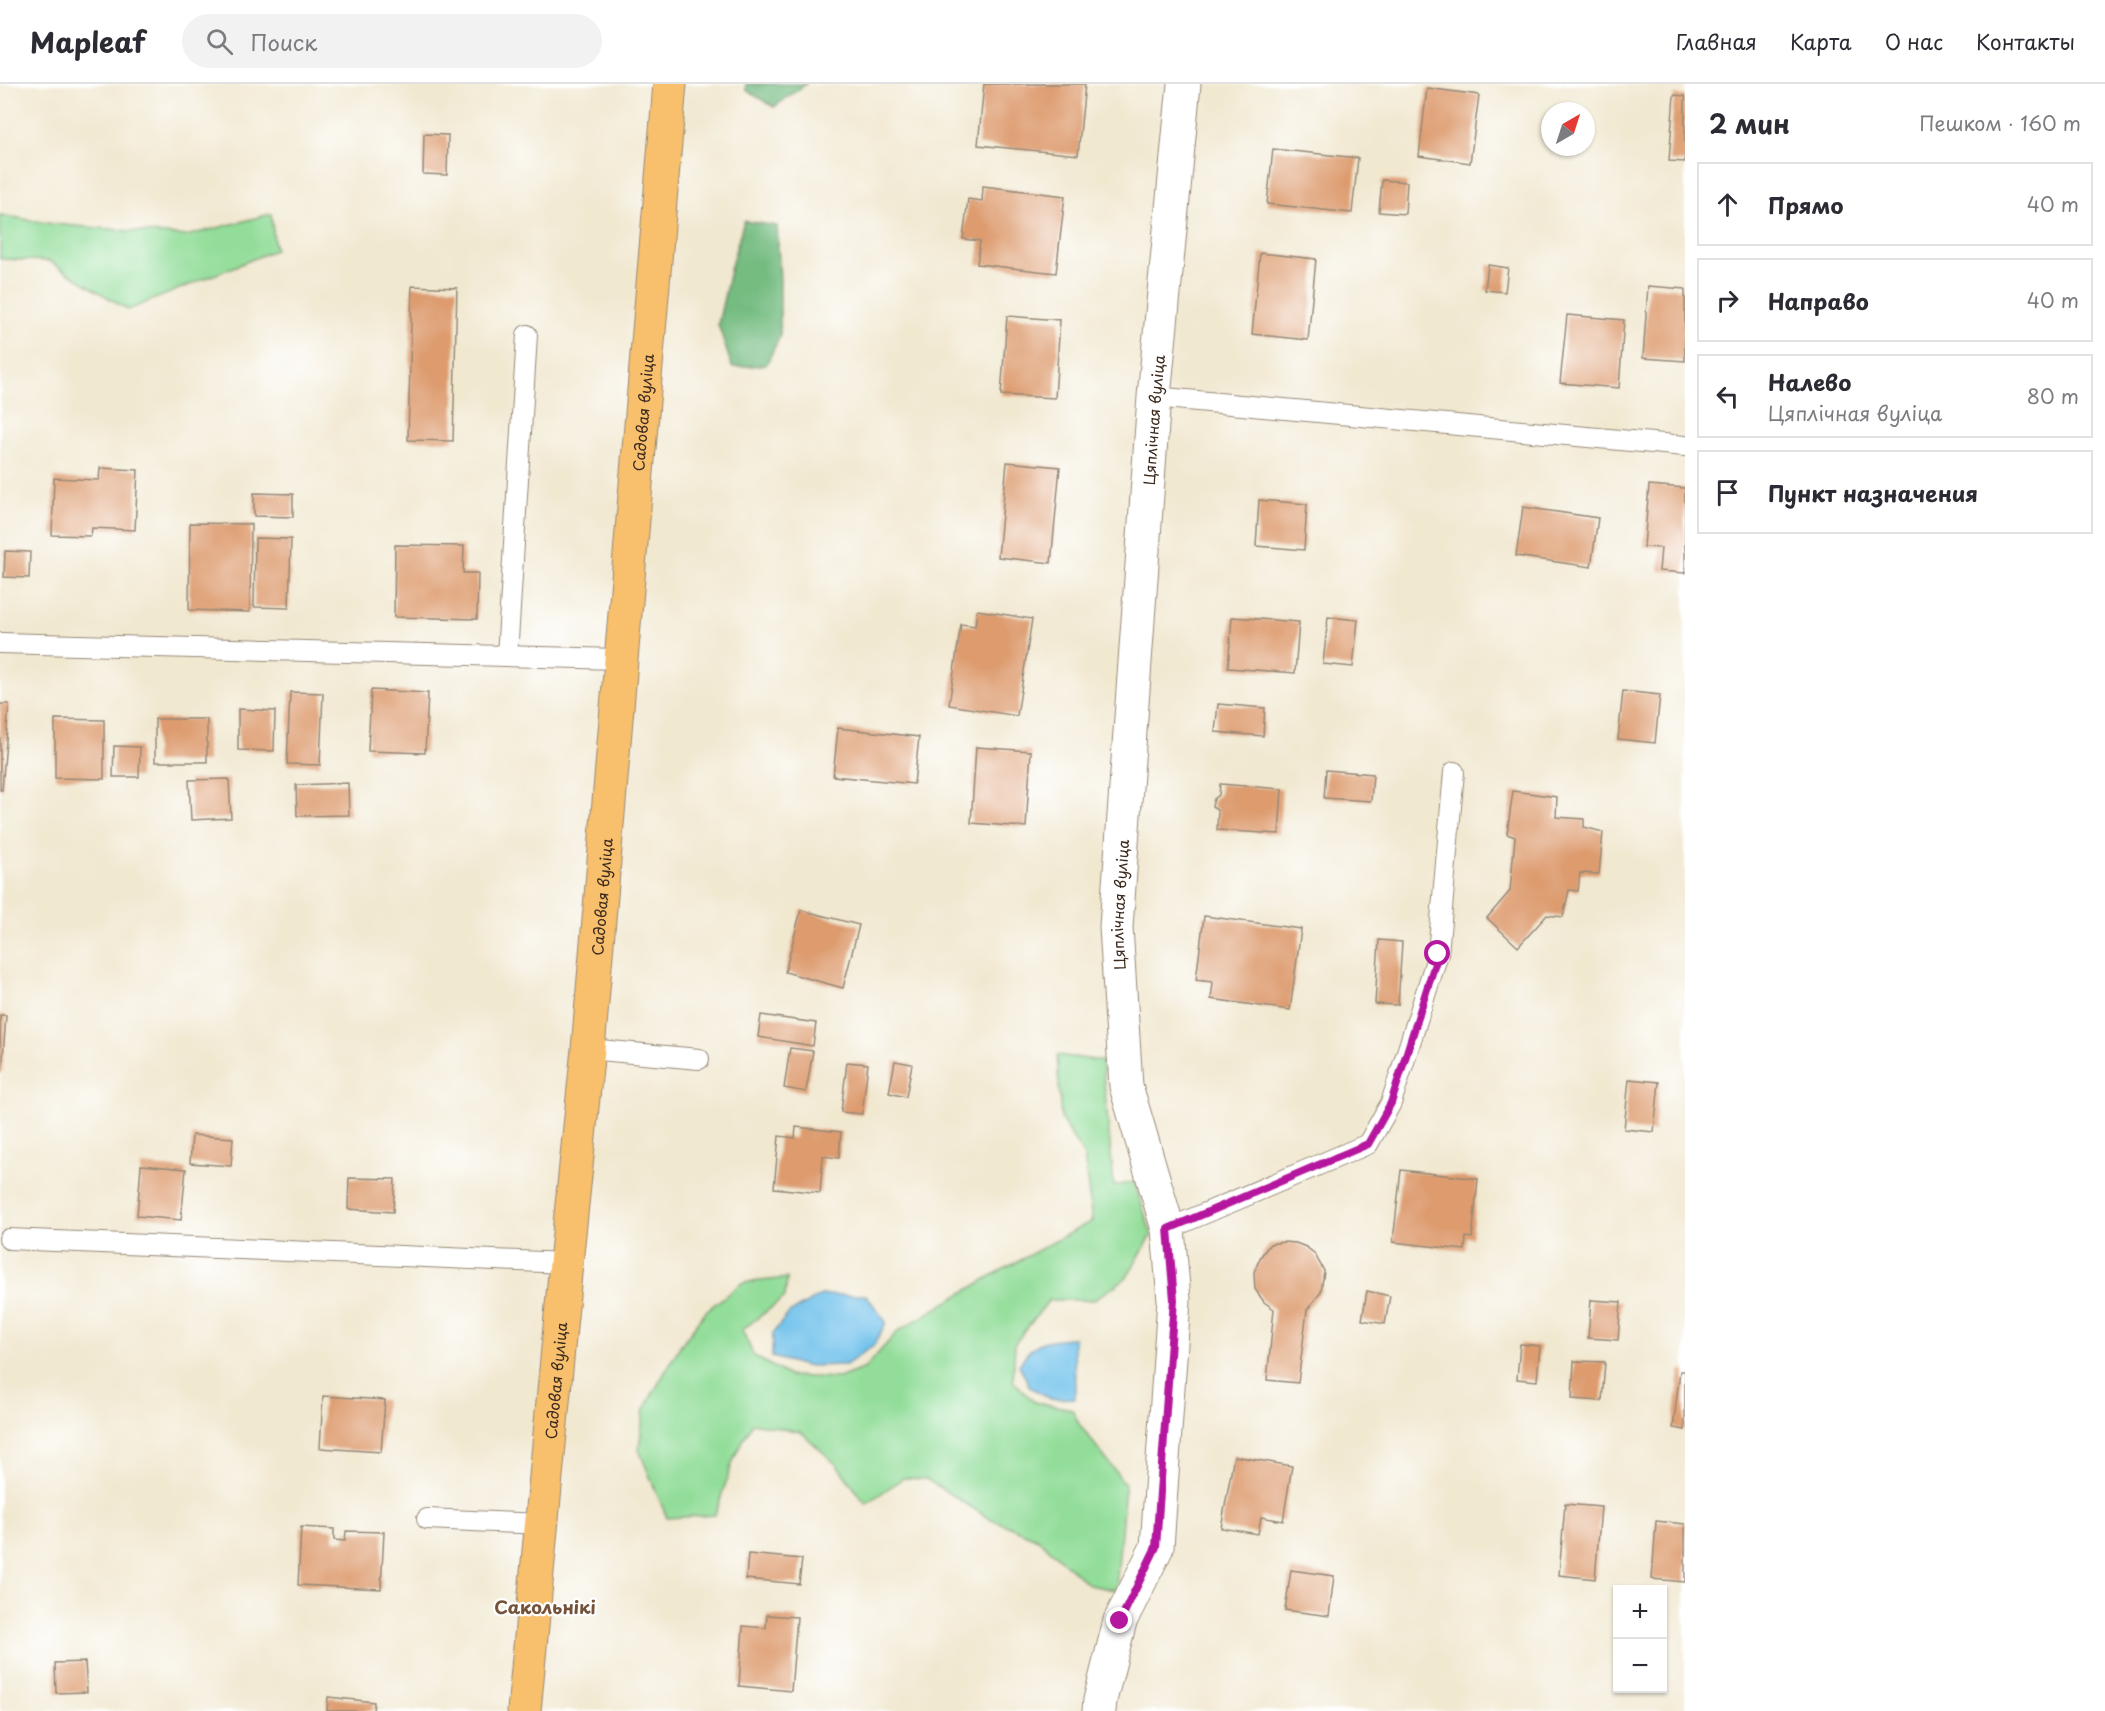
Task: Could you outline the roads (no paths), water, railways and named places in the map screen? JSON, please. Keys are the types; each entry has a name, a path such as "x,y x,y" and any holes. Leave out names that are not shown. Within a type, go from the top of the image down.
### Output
{"main road":[{"name":"Садовая вуліца","path":"524,1711 588,1049 670,84"}],"street":[{"name":"Цяплічная вуліца","path":"1099,1711 1120,1621 1156,1547 1174,1300 1168,1229 1126,1086 1116,927 1154,397 1184,84"}],"lane":[{"path":"507,656 527,335"},
{"path":"1154,397 1685,446"},
{"path":"0,643 620,659"},
{"path":"1168,1229 1368,1144 1391,1103 1438,954 1454,772"},
{"path":"588,1049 699,1059"},
{"path":"9,1239 566,1263"},
{"path":"427,1519 541,1524"}],"water":[{"path":"821,1295 866,1295 886,1322 875,1344 846,1365 805,1366 772,1357 773,1333 789,1313"},
{"path":"1074,1338 1075,1398 1050,1399 1030,1387 1019,1365 1030,1350 1042,1342"}],"district":[{"name":"Сакольнікі","path":"545,1606"}]}
